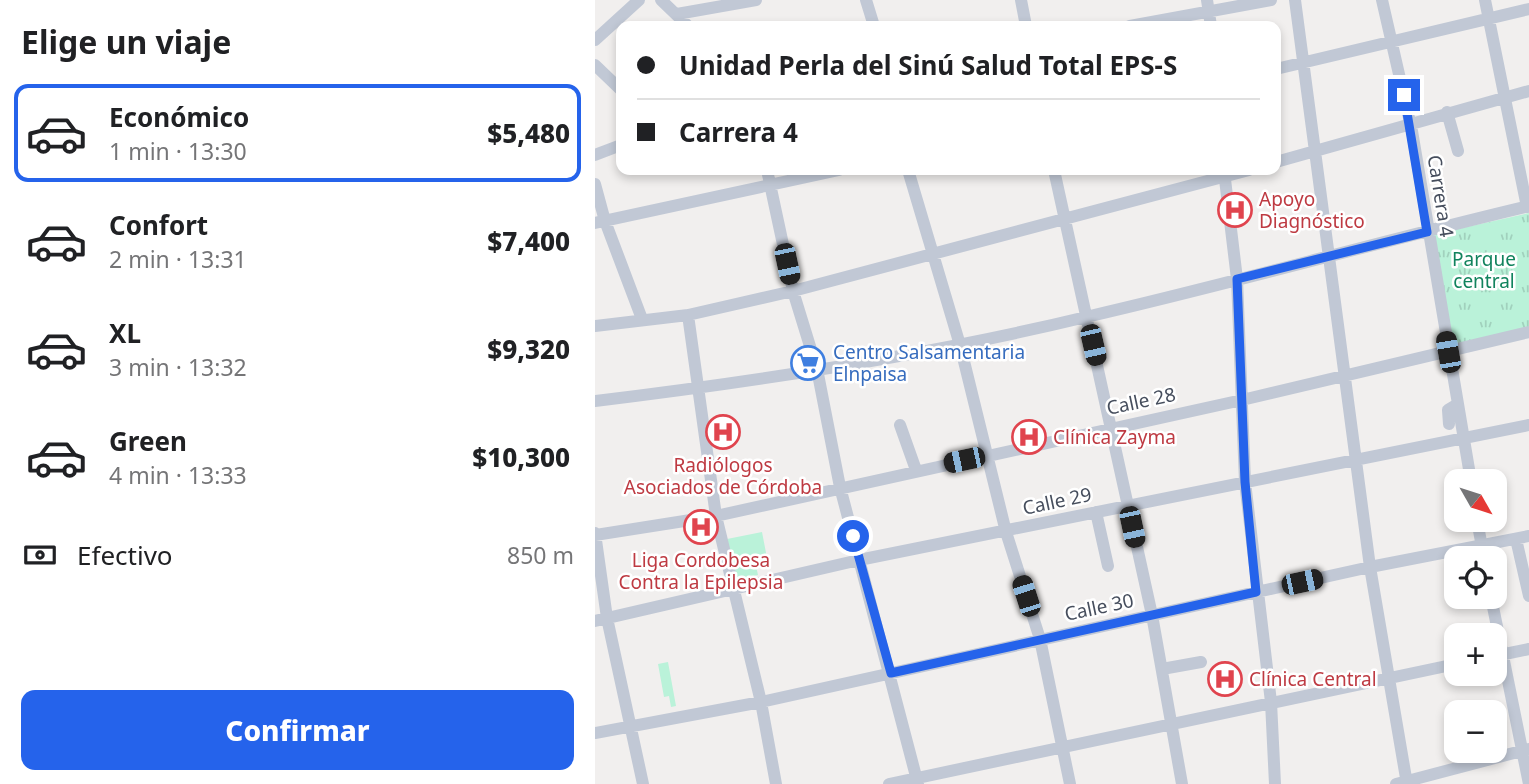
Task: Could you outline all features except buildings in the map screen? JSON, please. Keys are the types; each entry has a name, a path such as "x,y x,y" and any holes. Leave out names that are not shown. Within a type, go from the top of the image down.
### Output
{"street":[{"path":"595,40 639,0"},
{"path":"661,0 683,21"},
{"path":"677,14 756,0"},
{"path":"866,0 872,21"},
{"path":"1021,0 1024,21"},
{"path":"1150,21 1208,6 1271,0"},
{"path":"1295,0 1327,257 1403,783 1525,749"},
{"name":"Carrera 4","path":"1382,0 1410,122 1469,469"},
{"path":"595,401 699,388 960,345 1087,317 1528,206 1503,97 1485,0"},
{"path":"1281,67 1529,9"},
{"path":"595,65 616,85"},
{"path":"1281,161 1410,122 1529,91"},
{"path":"1447,112 1458,151"},
{"path":"595,155 616,147"},
{"path":"768,175 793,290 817,369 840,487 891,673 917,781"},
{"path":"600,222 816,175"},
{"path":"910,175 935,253 960,345 1006,532 1040,639 1070,784"},
{"path":"1056,175 1152,615 1182,784"},
{"path":"595,326 688,315 793,290 1066,219 1217,175"},
{"path":"1224,175 1237,279 1245,482 1271,702 1275,784"},
{"path":"595,184 600,222 642,319"},
{"path":"688,315 716,516 761,702 776,784"},
{"name":"Calle 28","path":"595,534 716,516 1112,426 1242,400 1529,332"},
{"path":"1449,424 1448,410 1458,404"},
{"path":"900,425 916,470"},
{"name":"Calle 29","path":"601,619 859,561 1529,425"},
{"path":"1096,512 1108,566"},
{"path":"1479,532 1481,544"},
{"path":"595,534 601,619 632,726 643,784"},
{"path":"1523,537 1529,596"},
{"name":"Calle 30","path":"595,733 761,702 1370,567 1523,537"},
{"path":"1507,653 1529,649"},
{"path":"1162,669 1201,662"},
{"path":"889,784 917,781 1171,723 1444,666"},
{"path":"1507,686 1525,749 1529,784"}],"green space":[{"name":"Parque central","path":"1529,213 1529,330 1451,348 1431,235"},
{"path":"762,532 767,558 755,561 758,575 736,580 727,539"},
{"path":"668,662 676,706 671,707 669,696 664,697 658,664"}],"place":[{"name":"Apoyo Diagnóstico","path":"1235,210"},
{"name":"Centro Salsamentaria Elnpaisa","path":"808,363"},
{"name":"Radiólogos Asociados de Córdoba","path":"723,432"},
{"name":"Clínica Zayma","path":"1029,437"},
{"name":"Liga Cordobesa Contra la Epilepsia","path":"701,527"},
{"name":"Clínica Central","path":"1225,679"}],"route":[{"path":"853,536 891,673 1256,592 1245,482 1237,279 1427,232 1404,95"}]}
